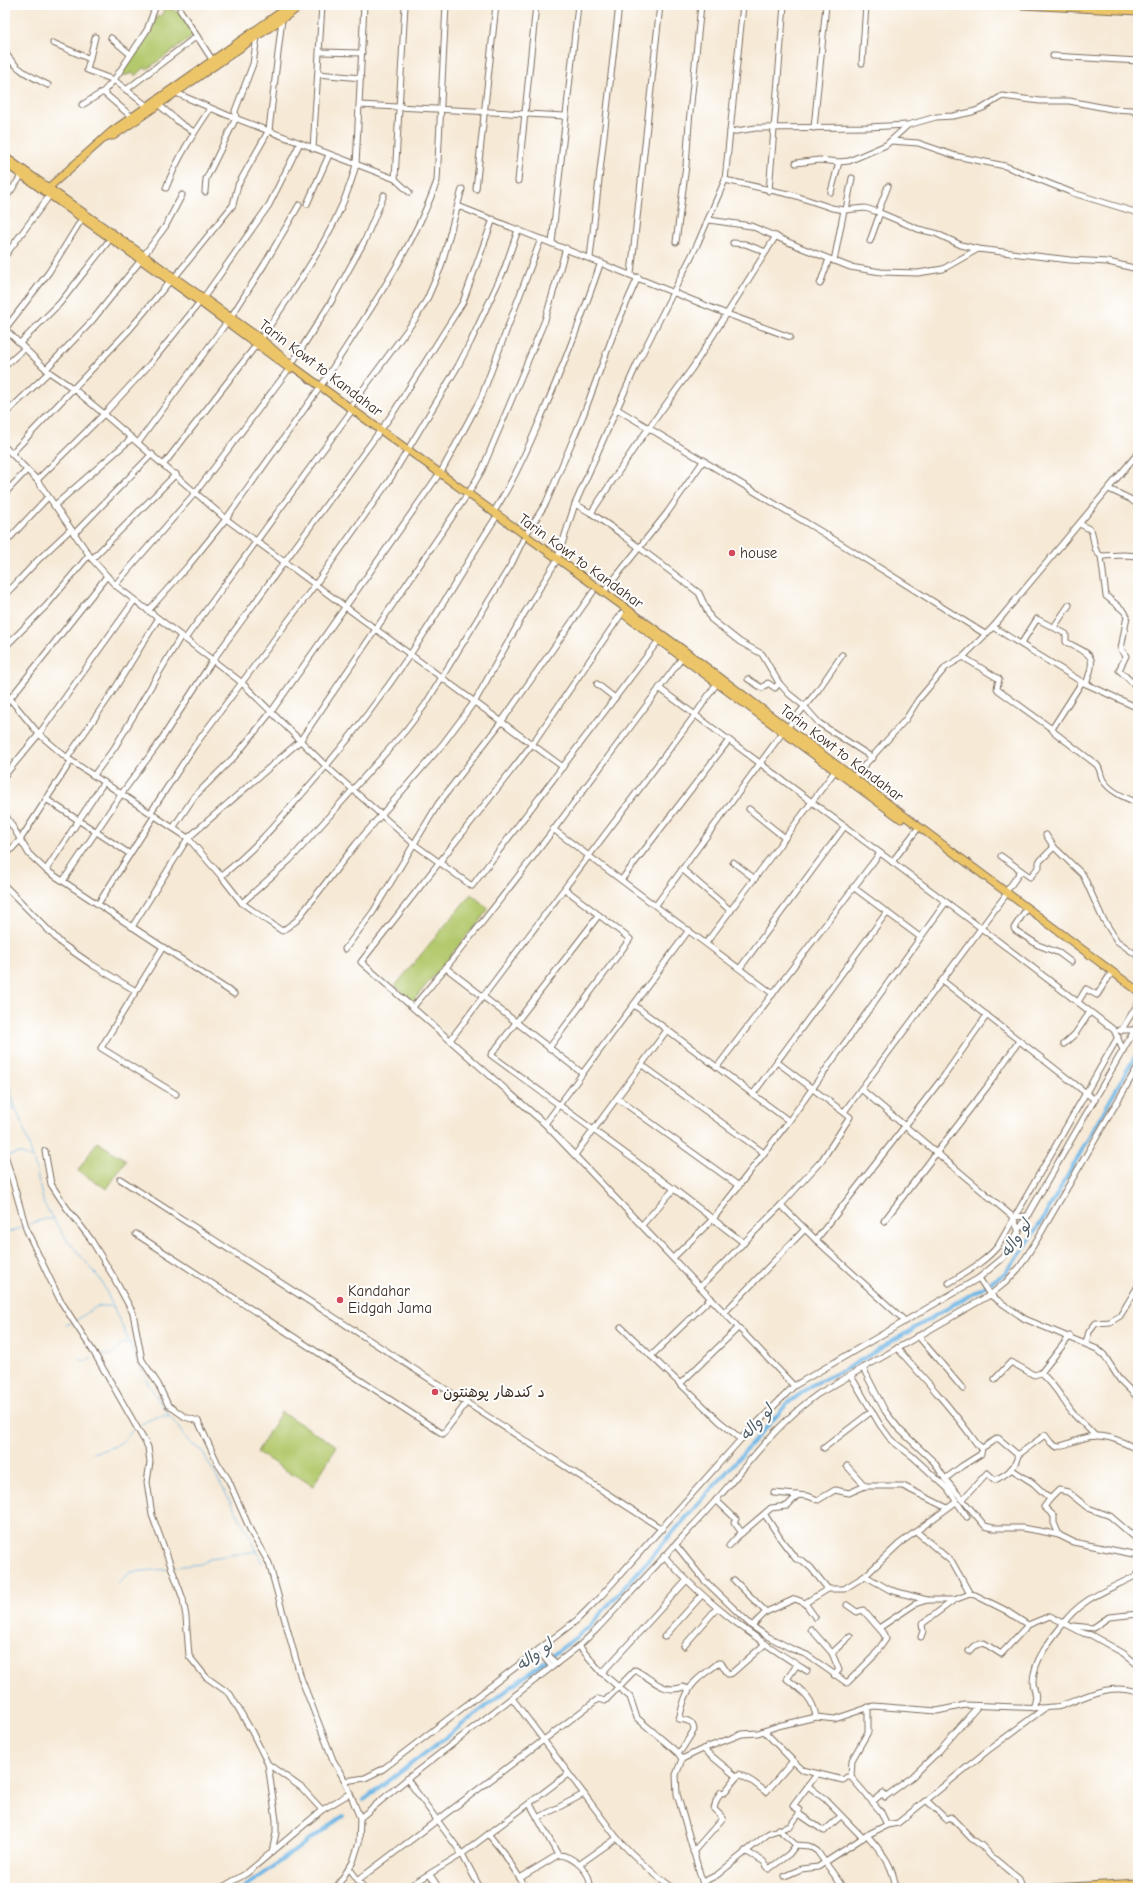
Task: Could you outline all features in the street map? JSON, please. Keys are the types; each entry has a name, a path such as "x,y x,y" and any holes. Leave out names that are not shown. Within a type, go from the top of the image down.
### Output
{"main road":[{"path":"48,191 85,153 111,132 291,5"},
{"path":"107,136 113,136 302,5"},
{"path":"1021,5 1125,8 1138,11"},
{"name":"Tarin Kowt to Kandahar","path":"5,157 83,217 108,233"},
{"name":"Tarin Kowt to Kandahar","path":"5,163 108,233 259,341 290,367 524,538 593,592 659,640 676,649 682,658 717,684 854,777 917,828"},
{"name":"Tarin Kowt to Kandahar","path":"556,562 602,593 785,730 836,771 917,828 1138,992"},
{"name":"Tarin Kowt to Kandahar","path":"1005,894 1025,911 1138,996"},
{"path":"1053,1888 1138,1884"}],"street":[{"path":"82,105 103,92 114,80 147,30 156,5"},
{"path":"313,149 322,5"},
{"path":"164,464 259,341 318,252 335,222 356,165 364,5"},
{"path":"395,179 405,5"},
{"path":"148,612 226,519 320,388 399,260 430,201 437,181 446,5"},
{"path":"476,189 496,5"},
{"path":"518,181 536,5"},
{"path":"552,243 578,5"},
{"path":"590,258 619,5"},
{"path":"630,274 660,5"},
{"path":"676,242 686,170 701,5"},
{"path":"5,693 10,701 39,734 69,759 188,838 222,876 242,903 282,931 296,921 381,814 442,745 475,701 525,612 556,562 575,504 617,409 637,364 709,220 725,180 743,5"},
{"path":"769,191 784,5"},
{"path":"814,128 826,5"},
{"path":"862,63 866,5"},
{"path":"180,10 213,60"},
{"path":"12,453 130,329 233,205 238,185 269,130 282,20"},
{"path":"126,90 197,36"},
{"path":"95,37 87,70 114,80 147,106"},
{"path":"205,192 206,179 236,118 236,110 253,64 257,37"},
{"path":"111,38 130,54"},
{"path":"53,43 90,59"},
{"path":"5,52 12,64 24,74 48,85"},
{"path":"320,52 362,53"},
{"path":"1053,56 1138,61"},
{"path":"318,74 361,78"},
{"path":"103,92 132,117"},
{"path":"176,93 210,109 269,130 313,149 395,179 409,192"},
{"path":"730,132 756,128 814,128 849,126 901,127 936,117 953,116 972,112 983,108 1002,96 1040,101 1069,101 1111,109 1132,110 1138,114"},
{"path":"159,105 180,123 194,132"},
{"path":"360,105 565,116"},
{"path":"166,188 172,171 194,132 210,109"},
{"path":"796,163 819,160 839,162 849,160 886,146 908,125"},
{"path":"891,141 918,143 956,156 1005,166 1073,193 1138,213"},
{"path":"36,480 104,414 150,364 202,300 269,205 300,143"},
{"path":"307,204 329,155"},
{"path":"831,192 839,162"},
{"path":"5,199 22,175"},
{"path":"820,284 832,260 852,178"},
{"path":"725,180 769,191 793,195 832,208 845,210 865,208 918,229 934,233 962,245 978,249 1070,260 1108,262 1138,269"},
{"path":"870,241 888,186"},
{"path":"94,775 115,747 183,638 256,540 416,318 427,299 441,267 462,189"},
{"path":"5,256 48,191"},
{"path":"5,414 48,370 91,322 143,258 164,227 182,195"},
{"path":"115,585 195,493 290,367 331,302 361,247 384,195"},
{"path":"138,443 229,320 264,265 298,205"},
{"path":"458,206 601,262 727,314 790,336"},
{"path":"83,217 49,272 5,329 48,370 74,389 176,474 195,493 226,519 563,767"},
{"path":"63,881 122,793 157,746 213,660 380,432 463,302 493,219"},
{"path":"709,220 751,226 850,267 873,270 918,273 943,269 978,249"},
{"path":"98,904 130,854 177,770 315,584 389,481 458,366 471,341 504,270 518,230"},
{"path":"20,343 60,303 108,233"},
{"path":"591,513 693,367 776,236"},
{"path":"173,828 194,797 237,754 271,712 439,476 482,398 541,239"},
{"path":"732,243 745,244 766,252"},
{"path":"132,927 188,838 300,741 467,496 482,470 545,320 566,248"},
{"path":"222,876 243,859 262,840 326,766 411,654 505,496 533,436 574,336 601,262"},
{"path":"242,903 290,860 406,730 425,705 512,563 524,538 546,503 583,416 616,327 638,277"},
{"path":"5,366 24,348"},
{"path":"617,409 704,460 985,634"},
{"path":"54,506 132,438"},
{"path":"5,447 36,480 91,557 115,585 148,612 241,682 326,766 414,844 472,886 659,640"},
{"path":"5,595 38,560 72,531 152,454"},
{"path":"854,777 873,758 906,719 918,700 946,667 963,657 993,627 1137,455"},
{"path":"602,593 667,513 704,460"},
{"path":"5,493 27,470"},
{"path":"5,647 47,605 91,557 176,474"},
{"path":"1109,489 1130,499 1138,505"},
{"path":"5,543 48,497"},
{"path":"575,504 591,513 699,592 711,619 740,642 762,654 779,683 789,694 804,706 819,723 873,758"},
{"path":"1080,524 1091,530 1093,545 1097,554 1101,556 1138,556"},
{"path":"1101,556 1106,596 1124,611 1126,616 1121,649 1126,656 1119,670 1138,688"},
{"path":"5,705 10,701 107,576"},
{"path":"345,949 373,912 438,804 502,721 593,592"},
{"path":"5,775 39,734 134,601"},
{"path":"1054,627 1069,605"},
{"path":"622,613 532,743 361,962 545,1124 794,1386"},
{"path":"5,856 20,840 69,759 158,619"},
{"path":"1021,644 1035,620 1054,627 1066,634 1066,642 1086,652 1092,659 1093,666 1084,683 1052,729"},
{"path":"993,627 1084,683 1138,708"},
{"path":"656,905 785,730 818,690 842,655"},
{"path":"963,657 999,679 998,690 1052,729 1097,765 1100,769 1102,780 1120,795 1138,803"},
{"path":"413,1007 446,968 554,829 682,658"},
{"path":"748,679 762,688 768,683 775,688 779,683"},
{"path":"596,684 615,698"},
{"path":"450,1039 483,998 717,684"},
{"path":"659,688 981,928 1114,1030 1123,1050"},
{"path":"622,880 729,740"},
{"path":"706,943 836,771"},
{"path":"46,870 104,782"},
{"path":"46,799 130,854"},
{"path":"749,809 785,838"},
{"path":"5,814 29,854 46,870 234,994"},
{"path":"740,968 845,826"},
{"path":"892,862 917,828"},
{"path":"554,829 773,994"},
{"path":"1046,835 1054,847 1083,875 1102,916 1117,941 1137,953"},
{"path":"1001,856 1021,871 1031,876 1039,866 1040,862 1054,847"},
{"path":"717,1068 880,853"},
{"path":"733,862 755,879"},
{"path":"682,869 731,911"},
{"path":"844,1112 943,981 1021,871"},
{"path":"5,886 62,944 91,964 136,991"},
{"path":"549,1048 630,939 565,888"},
{"path":"853,888 920,937"},
{"path":"673,1258 713,1219 789,1121 946,902"},
{"path":"1025,911 1014,928 1015,930 1038,945 1058,953 1071,962"},
{"path":"753,1094 887,912"},
{"path":"599,915 491,1056 744,1243"},
{"path":"545,1124 689,930"},
{"path":"163,947 101,1048 176,1094"},
{"path":"446,968 582,1073"},
{"path":"1078,1002 1086,989 1098,995 1110,975"},
{"path":"943,981 1095,1100"},
{"path":"634,1005 789,1121"},
{"path":"1121,1031 1138,1005"},
{"path":"1064,1044 1070,1036 1075,1034 1090,1012"},
{"path":"816,1240 944,1076 986,1015"},
{"path":"345,1781 365,1778 383,1769 577,1620 662,1528 741,1439 794,1386 904,1320 980,1280 1003,1258 1138,1024"},
{"path":"575,1155 667,1030"},
{"path":"1114,1030 1135,1030"},
{"path":"949,1282 991,1254 998,1246 1013,1217 1118,1037"},
{"path":"884,1222 987,1087 1019,1041"},
{"path":"700,1287 781,1205 822,1160 850,1117 777,1062"},
{"path":"642,1064 764,1153"},
{"path":"360,1818 407,1779 596,1632 800,1406 1006,1282 1019,1268 1038,1238 1138,1066"},
{"path":"861,1089 1013,1217 1019,1232"},
{"path":"617,1098 739,1186"},
{"path":"45,1151 51,1184 66,1207 90,1238 114,1276 133,1313 142,1360 158,1384 168,1405 185,1417 198,1421 218,1464 228,1479 252,1534 269,1563 301,1678 333,1760 345,1781 360,1818 359,1843 353,1862 336,1888"},
{"path":"5,1155 27,1231 57,1293 148,1447 150,1462 147,1482 151,1510 182,1599 186,1617 189,1656 206,1677 230,1694 252,1732 268,1764 276,1820 276,1833 272,1852"},
{"path":"120,1178 662,1528"},
{"path":"642,1225 674,1190"},
{"path":"781,1205 816,1240 904,1320"},
{"path":"1013,1217 1028,1216"},
{"path":"724,1313 805,1229"},
{"path":"136,1234 443,1434 467,1402"},
{"path":"980,1280 988,1293 1025,1318 1086,1343 1104,1355 1120,1380 1138,1398"},
{"path":"1086,1343 1089,1332 1096,1323 1110,1322 1120,1316 1138,1286"},
{"path":"651,1356 711,1298"},
{"path":"621,1327 680,1384 741,1439"},
{"path":"680,1384 738,1328"},
{"path":"918,1336 963,1389"},
{"path":"995,1378 1011,1362 1034,1375 1041,1373 1070,1336"},
{"path":"897,1348 955,1413 977,1444 982,1448"},
{"path":"863,1368 885,1411 898,1429 934,1462 945,1479 985,1526 993,1528 1022,1528 1059,1535 1073,1542 1138,1555"},
{"path":"1041,1373 1053,1384 1071,1411 1095,1436"},
{"path":"851,1376 891,1440 912,1456 948,1489 967,1517"},
{"path":"824,1448 872,1411"},
{"path":"963,1499 986,1473 995,1480 1008,1473 1016,1464 1018,1455 1045,1435 1057,1448 1070,1444 1081,1438 1105,1435 1138,1450"},
{"path":"945,1479 981,1454 982,1448 998,1438 1018,1455"},
{"path":"847,1466 865,1486"},
{"path":"1011,1469 1033,1483 1050,1499"},
{"path":"774,1493 808,1496 818,1500 833,1491 848,1493 865,1486 903,1486 947,1508"},
{"path":"1059,1535 1054,1523 1054,1516 1044,1507 1059,1490 1068,1492 1088,1508 1110,1516 1138,1540"},
{"path":"729,1546 757,1519 775,1506 787,1506 798,1495"},
{"path":"716,1500 736,1519 734,1522 742,1533"},
{"path":"805,1603 828,1589 844,1589 865,1576 899,1544 956,1502"},
{"path":"765,1514 782,1541 796,1559 803,1561 811,1568 828,1589"},
{"path":"917,1532 952,1562 970,1594"},
{"path":"675,1544 704,1580 752,1626 792,1650 807,1654 847,1683 865,1666 886,1640 884,1633 863,1610 857,1612 847,1605"},
{"path":"664,1556 686,1581 717,1608 746,1631 807,1671"},
{"path":"1138,1572 1135,1576 1099,1592 1087,1600 1073,1611 1062,1625 1093,1628 1109,1617 1138,1614"},
{"path":"865,1576 890,1590 927,1600 954,1600"},
{"path":"734,1580 766,1612"},
{"path":"602,1673 686,1581"},
{"path":"921,1637 923,1631 922,1624 954,1600 970,1594 1005,1610 1028,1625"},
{"path":"664,1637 702,1595"},
{"path":"752,1626 766,1612 795,1599 805,1603 815,1617"},
{"path":"879,1628 915,1604 927,1600"},
{"path":"684,1646 717,1608"},
{"path":"969,1650 974,1646 984,1643 1001,1654 1028,1625 1050,1616 1091,1635 1123,1653 1138,1665"},
{"path":"1033,1708 1037,1697 1033,1681 1042,1653 1046,1645 1064,1623"},
{"path":"811,1629 832,1653 838,1670 834,1674"},
{"path":"832,1653 850,1636"},
{"path":"678,1753 694,1730 693,1725 689,1721 679,1719 689,1689 698,1678 718,1663 721,1663 728,1674 732,1673 765,1644"},
{"path":"579,1646 602,1673 630,1697 637,1718 678,1753 682,1759"},
{"path":"541,1649 554,1666"},
{"path":"797,1665 787,1679 811,1699 815,1706 816,1717"},
{"path":"358,1880 598,1699 605,1701 635,1670 644,1674 654,1683 665,1688 676,1689 683,1687 689,1689"},
{"path":"785,1876 801,1869 818,1867 887,1824 898,1823 987,1751 1045,1708 1050,1706 1058,1707 1094,1692 1118,1688 1138,1692"},
{"path":"512,1698 617,1838 656,1876 673,1888"},
{"path":"800,1814 790,1826 769,1833 703,1885 677,1794 676,1775 682,1759 703,1748 742,1734 758,1734 778,1726 816,1717 835,1719 873,1706 937,1711 965,1705 1045,1708"},
{"path":"873,1801 883,1793 885,1797 912,1777 939,1751 978,1706"},
{"path":"849,1777 852,1760 868,1732 868,1707"},
{"path":"764,1731 803,1770 843,1780 849,1777"},
{"path":"703,1748 737,1777"},
{"path":"693,1852 722,1818 714,1809 716,1801 721,1792 724,1793 739,1774 766,1792 793,1761"},
{"path":"268,1764 302,1788 322,1810"},
{"path":"412,1888 413,1884 430,1875 489,1835 568,1774"},
{"path":"817,1774 793,1806 799,1810 800,1814 824,1831 841,1816"},
{"path":"849,1777 873,1801 887,1824"},
{"path":"407,1779 462,1854 480,1888"},
{"path":"808,1786 825,1799 841,1816 887,1858 894,1873 896,1888"},
{"path":"221,1888 247,1873 322,1810 349,1794"},
{"path":"538,1818 584,1794"},
{"path":"926,1800 946,1819 951,1817 972,1839 1010,1870 1019,1879 1022,1888"},
{"path":"530,1804 558,1855"},
{"path":"778,1829 796,1845 809,1846 816,1851 840,1883 841,1888"},
{"path":"489,1835 506,1855 526,1888"},
{"path":"580,1864 617,1838"},
{"path":"745,1851 763,1861 769,1869 789,1854 796,1845"},
{"path":"520,1878 558,1855 564,1854 570,1856 580,1864 590,1880 589,1888"},
{"path":"349,1868 364,1888"},
{"path":"430,1875 439,1888"}],"green space":[{"path":"165,7 180,13 195,35 147,69 143,68 135,76 133,73 123,76 121,72 145,37 151,34 157,16 161,16"},
{"path":"471,894 489,909 413,1001 395,986"},
{"path":"97,1142 126,1160 107,1189 78,1171"},
{"path":"281,1412 337,1446 313,1486 257,1452"}],"waterway":[{"name":"لو واله","path":"364,1800 588,1628 787,1404 812,1385 846,1369 1003,1275 1021,1253 1043,1219 1138,1051"},
{"path":"5,1069 15,1107"},
{"path":"5,1098 16,1109 21,1121 33,1158 44,1204 63,1235 101,1280 148,1383 161,1404 189,1442 202,1451 251,1538 262,1563"},
{"path":"5,1108 11,1107 15,1109"},
{"path":"9,1156 19,1153 33,1158"},
{"path":"29,1224 46,1219 53,1219"},
{"path":"5,1234 22,1227"},
{"path":"77,1320 94,1308 102,1306 114,1307"},
{"path":"66,1325 71,1323"},
{"path":"99,1355 112,1354 126,1342 130,1345"},
{"path":"80,1359 86,1361 92,1357"},
{"path":"140,1425 150,1419 169,1416"},
{"path":"93,1453 113,1447 122,1442 134,1429"},
{"path":"174,1567 201,1564 211,1558 257,1551"},
{"path":"117,1583 131,1572 168,1569"},
{"path":"243,1888 343,1816"}],"place":[{"name":"house","path":"732,553"},
{"name":"Kandahar Eidgah Jama","path":"340,1300"},
{"name":"د کندهار پوهنتون","path":"435,1392"}]}
